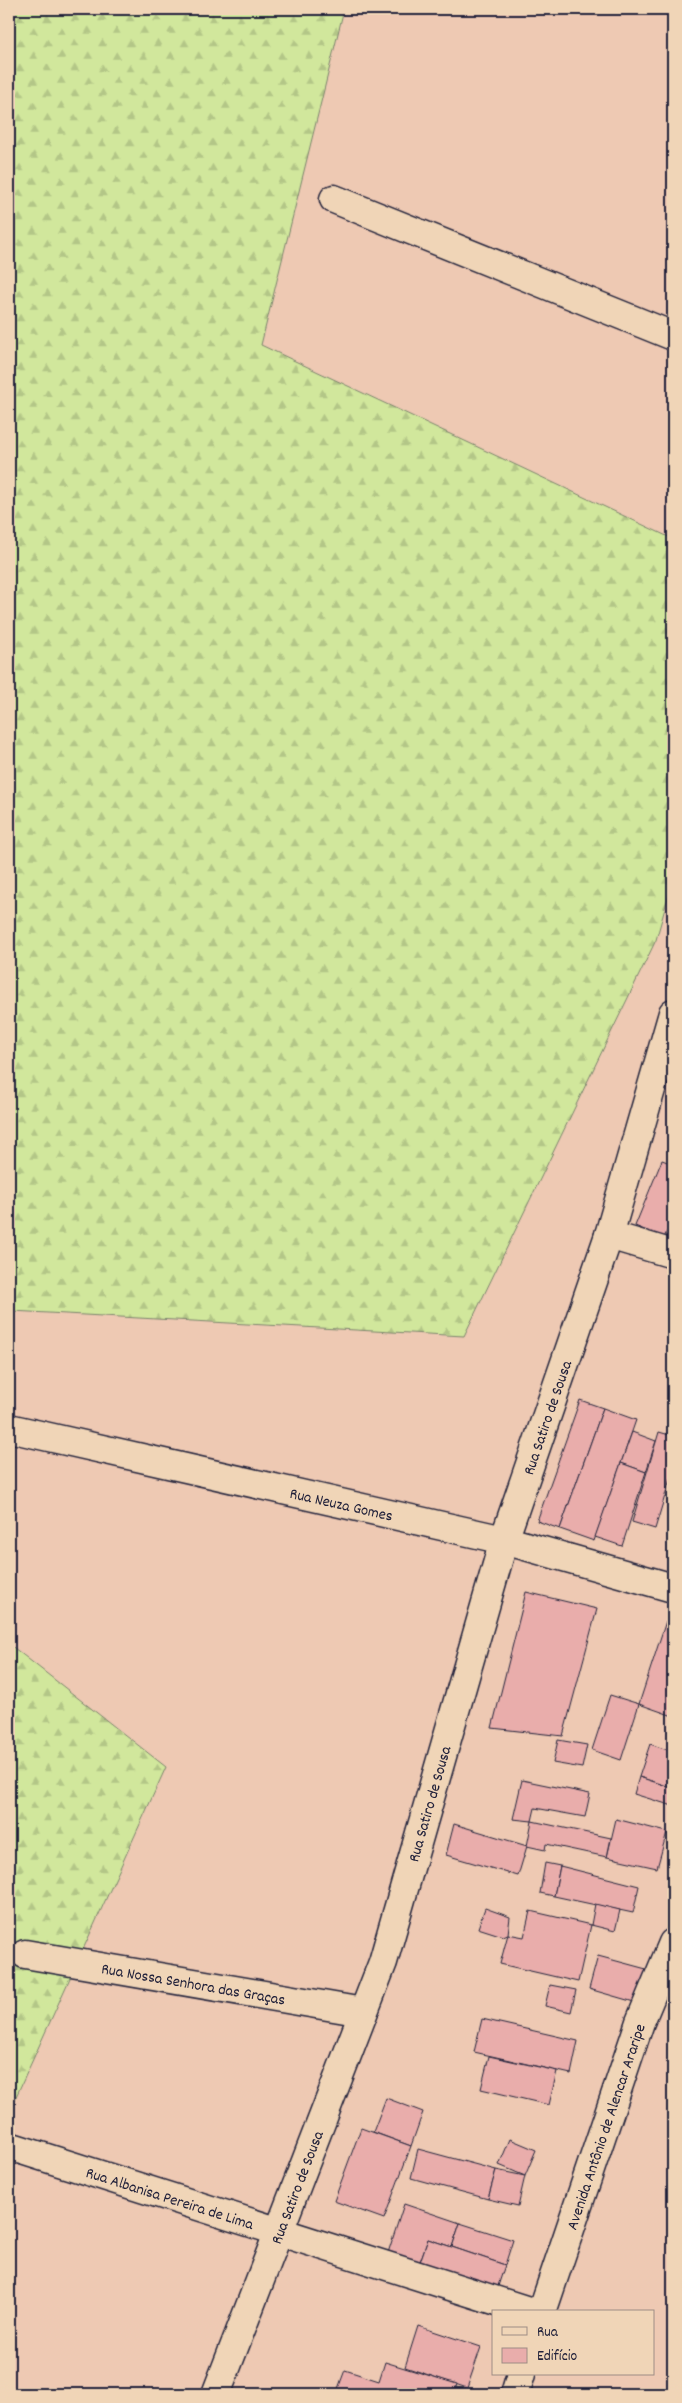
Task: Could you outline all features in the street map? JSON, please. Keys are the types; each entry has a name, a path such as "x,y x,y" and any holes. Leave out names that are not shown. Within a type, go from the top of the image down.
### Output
{"street":[{"path":"334,199 673,336"},
{"name":"Rua Satiro de Sousa","path":"216,2394 383,1962 504,1540 609,1235 673,1013"},
{"path":"609,1235 673,1254"},
{"name":"Rua Neuza Gomes","path":"9,1428 504,1540 673,1588"},
{"name":"Avenida Antônio de Alencar Araripe","path":"543,2310 640,2022 673,1942"},
{"name":"Rua Nossa Senhora das Graças","path":"25,1954 363,2012"},
{"name":"Rua Albanisa Pereira de Lima","path":"9,2146 279,2230 526,2310"},
{"path":"514,2394 520,2376"}],"green space":[{"path":"9,9 344,9 261,345 673,539 673,880 656,940 464,1336 12,1311 9,1318"},
{"path":"9,1644 166,1767 9,2112"}],"building":[{"path":"662,1160 673,1164 673,1224 671,1223 664,1238 635,1226"},
{"path":"580,1400 603,1408 560,1529 537,1521"},
{"path":"603,1408 636,1420 594,1541 560,1529"},
{"path":"632,1432 656,1441 646,1472 621,1463"},
{"path":"659,1432 673,1436 673,1469 655,1529 632,1522"},
{"path":"621,1463 646,1472 622,1546 595,1537"},
{"path":"526,1592 597,1609 563,1736 492,1728"},
{"path":"666,1621 673,1623 673,1716 639,1704"},
{"path":"610,1695 639,1704 621,1760 592,1750"},
{"path":"673,1734 673,1752 668,1750"},
{"path":"558,1740 587,1745 582,1768 553,1763"},
{"path":"650,1744 673,1752 673,1788 639,1777"},
{"path":"639,1777 673,1788 673,1806 634,1794"},
{"path":"522,1780 590,1794 585,1817 535,1808 532,1821 513,1819"},
{"path":"616,1819 667,1832 657,1868 607,1857"},
{"path":"532,1821 611,1838 607,1857 546,1844 545,1850 527,1846"},
{"path":"454,1824 527,1846 518,1876 446,1855"},
{"path":"545,1863 560,1866 554,1896 540,1893"},
{"path":"560,1866 639,1886 633,1913 554,1896"},
{"path":"595,1904 620,1910 615,1931 591,1925"},
{"path":"485,1908 510,1917 508,1934 503,1936 478,1928"},
{"path":"530,1911 591,1925 578,1982 500,1964 508,1934 524,1937"},
{"path":"598,1956 650,1970 641,2004 589,1989"},
{"path":"550,1985 576,1990 571,2012 545,2006"},
{"path":"482,2019 578,2041 571,2074 474,2052"},
{"path":"489,2056 557,2071 549,2105 481,2089"},
{"path":"386,2098 423,2112 411,2146 373,2132"},
{"path":"361,2128 411,2146 384,2219 334,2201"},
{"path":"510,2139 536,2150 525,2176 499,2165"},
{"path":"418,2149 496,2170 488,2199 411,2178"},
{"path":"496,2170 525,2176 518,2206 488,2199"},
{"path":"404,2204 460,2223 452,2247 428,2239 415,2276 384,2265"},
{"path":"460,2223 513,2240 505,2265 452,2247"},
{"path":"428,2239 505,2265 493,2301 415,2276"},
{"path":"418,2326 481,2347 467,2388 405,2367"},
{"path":"385,2362 457,2384 454,2394 336,2394 345,2370 379,2381"}]}
